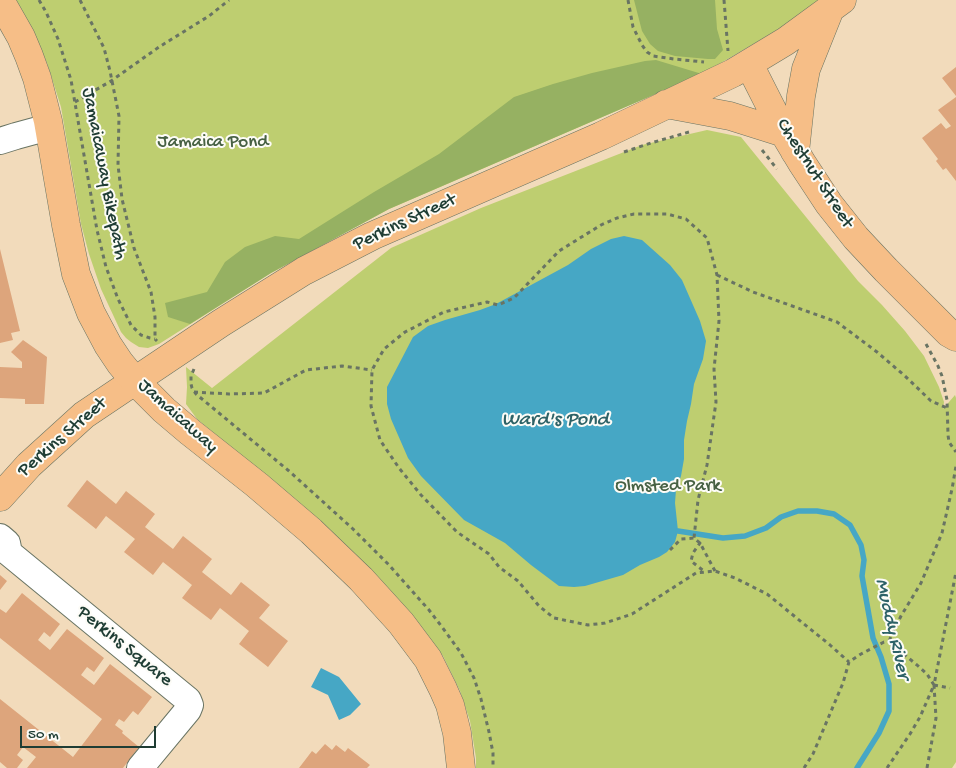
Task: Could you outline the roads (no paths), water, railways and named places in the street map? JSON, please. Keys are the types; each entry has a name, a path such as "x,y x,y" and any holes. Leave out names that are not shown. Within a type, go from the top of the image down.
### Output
{"main road":[{"name":"Jamaicaway","path":"0,0 29,56 40,88 49,127 70,248 80,286 102,336 134,380 173,418 311,531 361,579 401,623 428,658 437,675 457,733 461,768"},
{"name":"Perkins Street","path":"0,497 29,465 84,415 232,315 304,271 372,236 601,136 733,73 738,61 786,41 836,4"},
{"path":"666,104 725,115 790,143 806,69 836,4"},
{"name":"Chestnut Street","path":"738,61 829,204 856,238 949,333 956,337"}],"street":[{"path":"0,141 49,127"},
{"name":"Perkins Square","path":"0,536 7,543 9,553 188,700 190,705 188,710 140,768"}],"water":[{"name":"Ward's Pond","path":"624,236 642,240 670,265 682,280 700,321 706,341 703,359 694,384 684,440 684,459 676,490 675,503 678,531 675,542 667,552 623,575 585,586 559,586 505,543 464,520 421,476 408,458 391,419 387,404 387,387 413,337 428,326 496,304 568,265 591,249 611,239"},
{"path":"321,668 339,677 361,704 350,715 339,720 328,695 311,687"}],"waterway":[{"name":"Muddy River","path":"678,531 723,538 745,536 766,528 781,517 798,511 817,511 834,514 850,525 861,545 864,560 862,576 873,638 889,684 889,711 879,733 857,768"}],"park label":[{"name":"Jamaica Pond","path":"213,143"},
{"name":"Olmsted Park","path":"668,487"}]}
